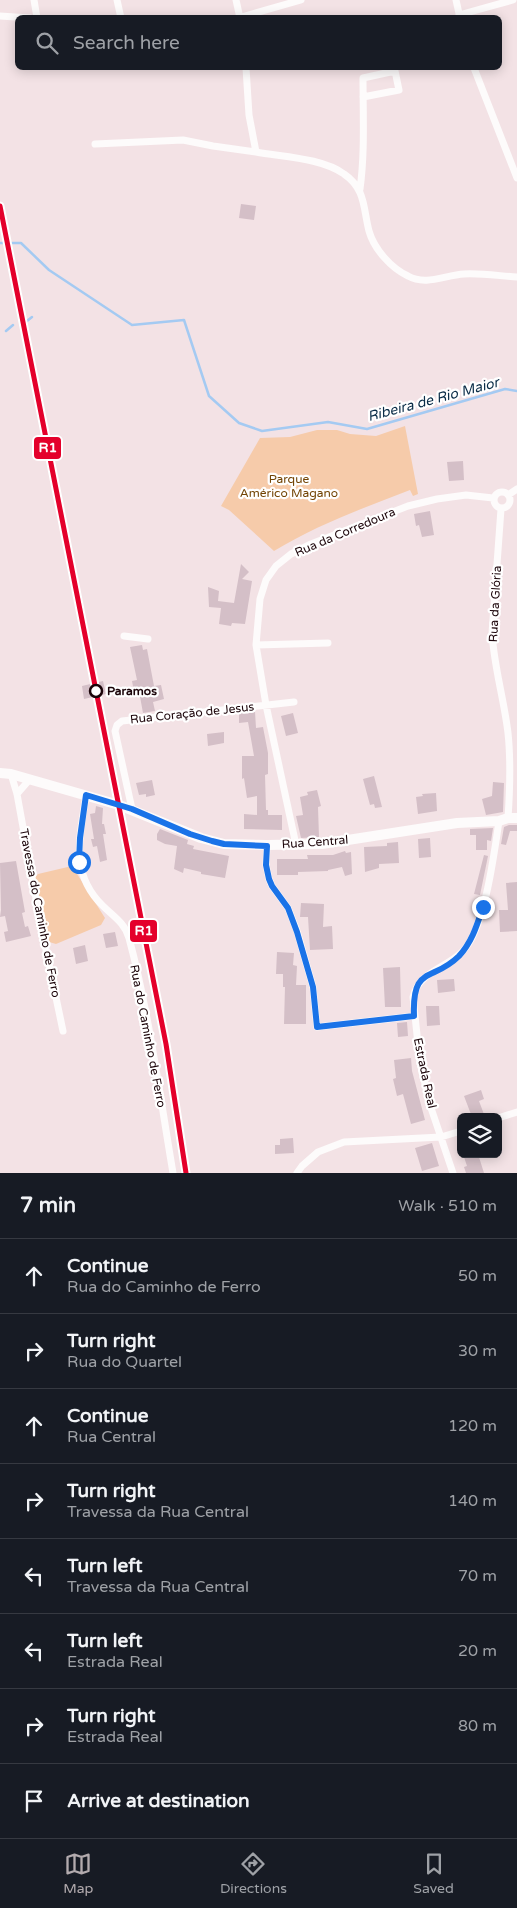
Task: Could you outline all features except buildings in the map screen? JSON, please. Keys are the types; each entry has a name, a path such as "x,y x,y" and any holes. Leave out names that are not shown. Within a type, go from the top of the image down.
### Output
{"street":[{"path":"34,0 36,15"},
{"path":"117,0 120,15"},
{"path":"236,0 240,15"},
{"path":"247,15 301,0"},
{"path":"456,0 460,15"},
{"path":"463,15 513,0"},
{"path":"0,16 15,17"},
{"path":"246,70 249,115 256,152"},
{"path":"475,70 517,178"},
{"path":"363,97 399,90 395,71 363,78 360,189 369,232 374,244 388,261 408,276 423,281 464,274 517,277"},
{"path":"94,144 183,140 256,152 325,164 345,174 360,189"},
{"path":"508,495 517,489"},
{"path":"499,492 504,492 508,495 510,500 508,505 501,509 495,505 493,498 499,492"},
{"name":"Rua da Corredoura","path":"296,845 266,705 256,645 260,599 266,580 276,566 291,554 311,544 408,506 437,499 466,496 493,498"},
{"name":"Rua da Glória","path":"501,509 492,633 493,650 508,734 511,778 508,819"},
{"path":"124,636 148,639"},
{"path":"256,645 328,643"},
{"name":"Rua Coração de Jesus","path":"132,809 115,731 117,725 122,721 294,702"},
{"name":"Rua Central","path":"5,773 132,809 190,834 224,844 267,846 322,844 457,824 508,819"},
{"name":"Travessa do Caminho de Ferro","path":"5,773 17,794 40,921 63,1030"},
{"path":"17,794 30,779"},
{"name":"Rua do Caminho de Ferro","path":"86,795 79,862 90,888 102,906 120,920 129,936 143,1001 172,1173"},
{"name":"Estrada Real","path":"452,1173 430,1105 420,1063 413,997 416,987 424,977 458,957 469,944 477,927 495,850 508,819"},
{"path":"267,846 266,865 269,879 288,908 311,979 317,1027 414,1016"},
{"path":"502,1117 517,1112"},
{"path":"297,1173 318,1152 344,1142 441,1137 457,1131"}],"green space":[{"name":"Parque Américo Magano","path":"405,426 418,494 413,496 410,490 375,503 324,525 274,551 229,510 221,506 260,438 290,437 317,430 337,430 350,434 376,436"},
{"path":"72,866 105,918 101,925 56,944 49,942 35,877 38,874"}],"waterway":[{"name":"Ribeira de Rio Maior","path":"0,243 21,243 49,270 132,325 184,320 209,396 239,423 262,431 328,422 367,429 505,389 517,391"},
{"path":"27,321 32,317"},
{"path":"6,331 13,325"}],"transit line":[{"name":"R1","path":"0,206 166,1044 186,1173"}],"place":[{"name":"Paramos","path":"96,691"}],"route":[{"path":"79,862 86,795 132,809 201,838 224,844 267,846 266,865 269,879 288,908 297,932 313,987 317,1027 414,1016 413,997 416,987 424,977 458,957 469,944 483,907"}]}
